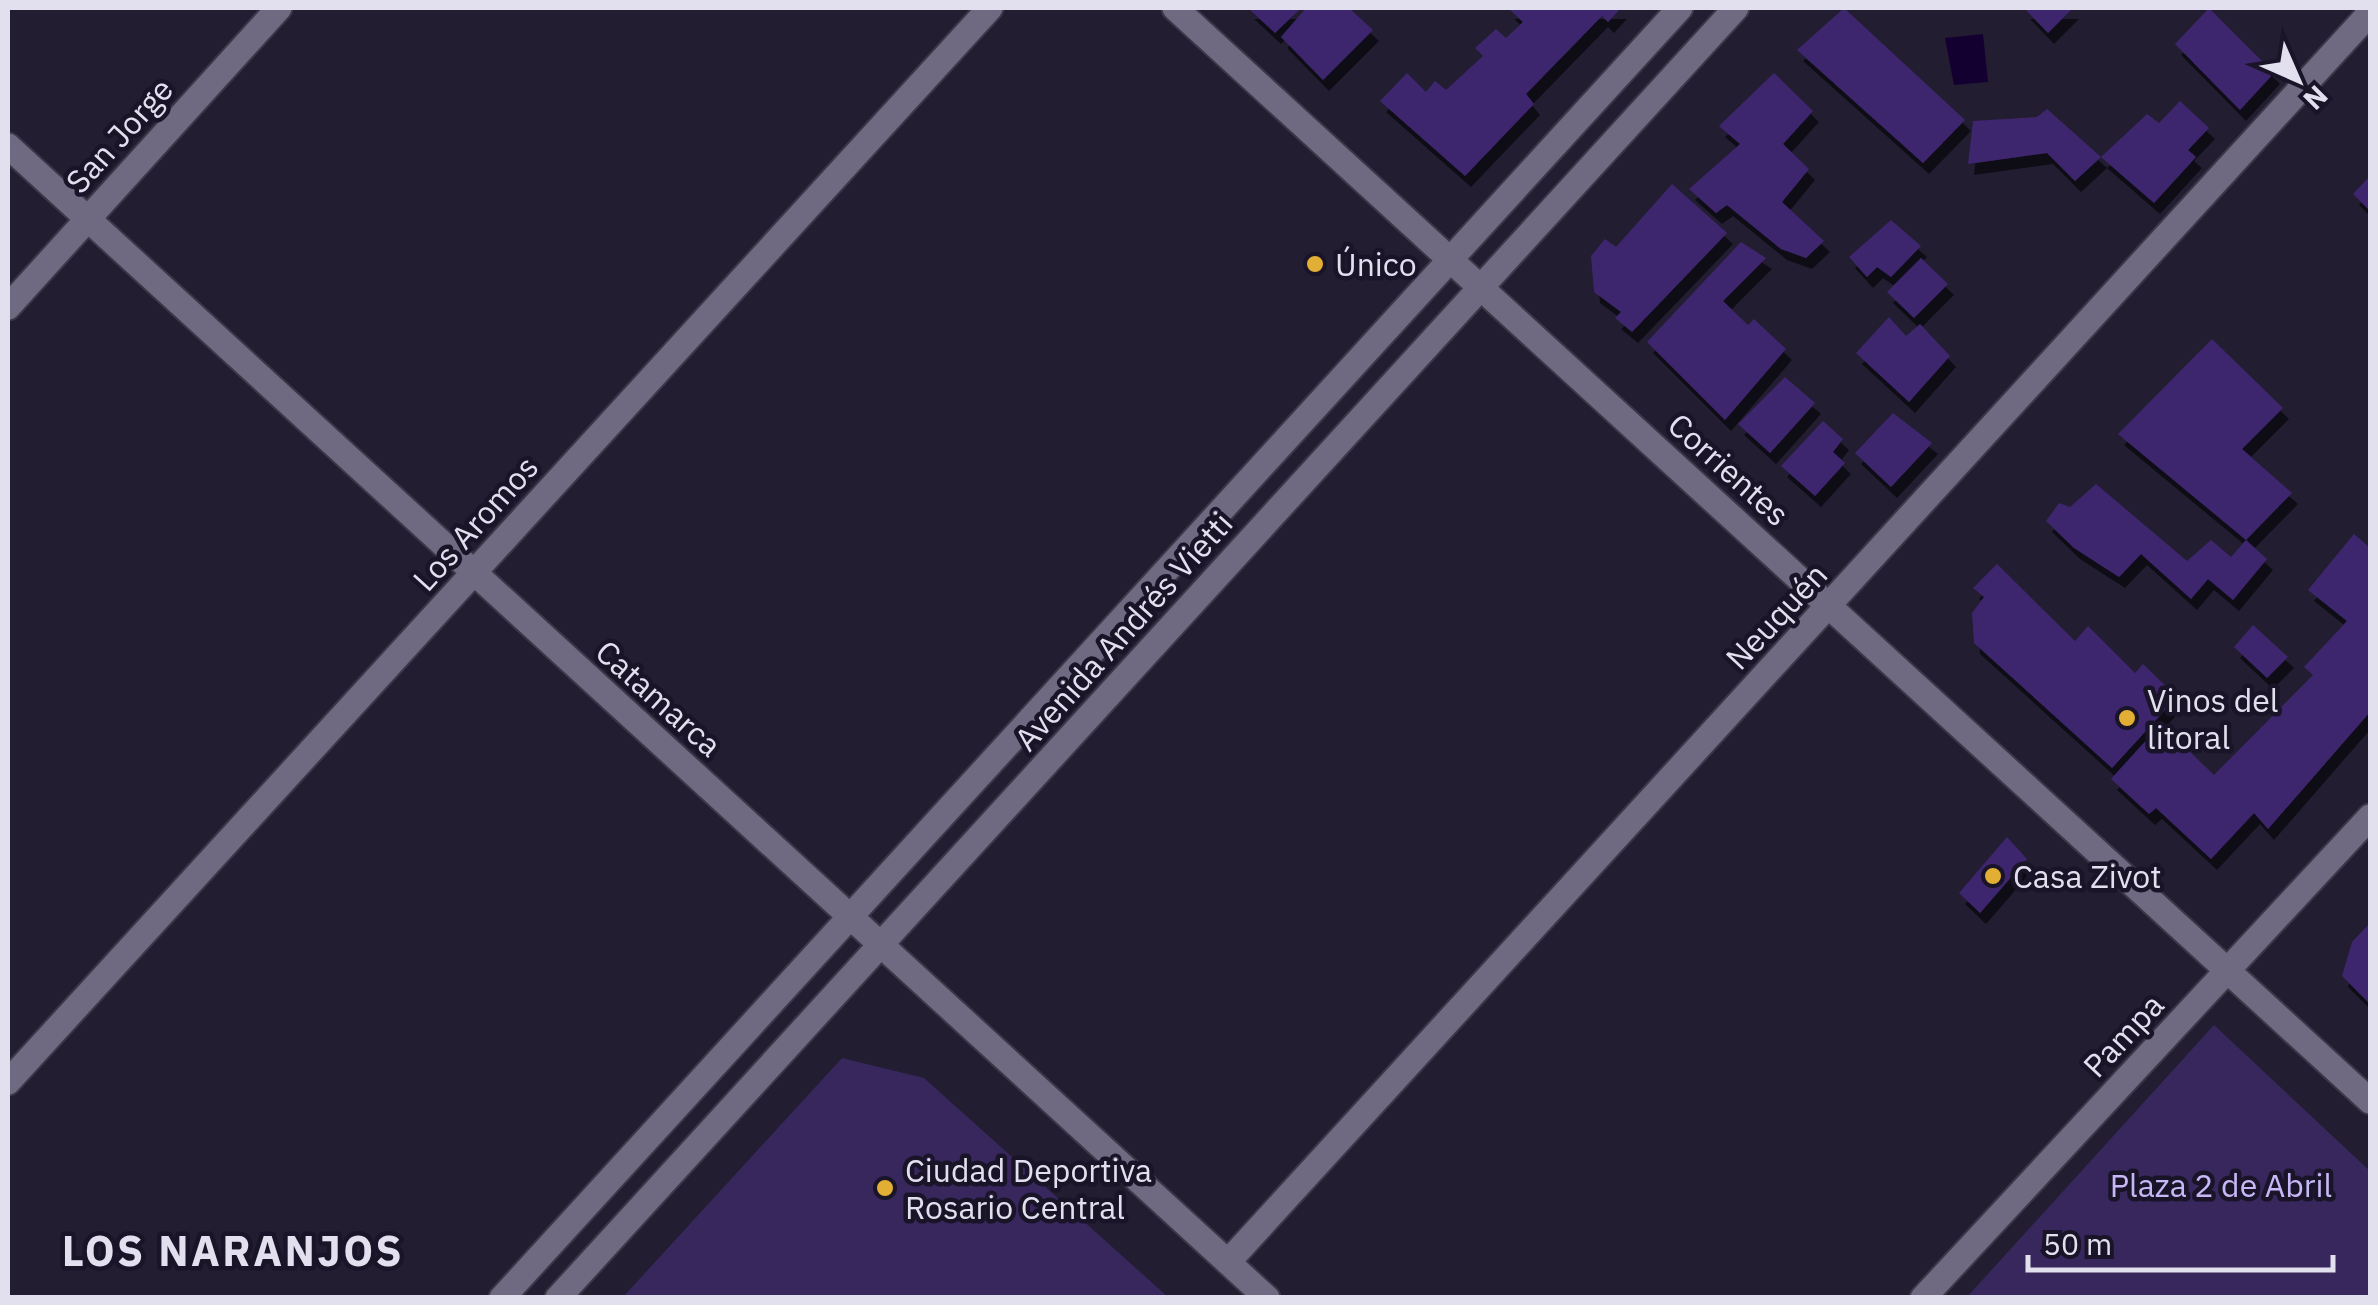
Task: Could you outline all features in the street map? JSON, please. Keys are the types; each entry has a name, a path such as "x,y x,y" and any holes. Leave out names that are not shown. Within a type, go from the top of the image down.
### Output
{"street":[{"name":"San Jorge","path":"8,307 279,8"},
{"name":"Los Aromos","path":"8,1082 990,8"},
{"name":"Corrientes","path":"1175,8 2370,1101"},
{"name":"Avenida Andrés Vietti","path":"502,1298 1680,8"},
{"name":"Avenida Andrés Vietti","path":"558,1298 1736,8"},
{"name":"Neuquén","path":"1228,1262 2370,13"},
{"name":"Catamarca","path":"8,146 1266,1298"},
{"name":"Pampa","path":"1924,1298 2370,817"}],"green space":[{"name":"Plaza 2 de Abril","path":"2214,1025 2370,1171 2370,1297 1967,1297"},
{"name":"Ciudad Deportiva Rosario Central","path":"842,1058 924,1078 1168,1297 623,1297"}],"shaded area":[{"path":"1983,34 1988,82 1954,85 1945,38"}],"building":[{"path":"1248,8 1301,8 1275,33"},
{"path":"1306,8 1349,8 1373,30 1323,80 1281,37"},
{"path":"1508,8 1621,8 1608,22 1602,16 1526,94 1534,104 1465,176 1380,101 1407,73 1426,92 1435,81 1446,90 1483,56 1475,48 1496,29 1506,38 1523,22"},
{"path":"1844,8 1965,120 1923,163 1797,50"},
{"path":"2024,8 2073,8 2048,33"},
{"path":"2209,8 2274,73 2240,110 2175,44"},
{"path":"1774,73 1813,111 1783,144 1809,169 1782,202 1824,241 1806,258 1781,249 1727,205 1716,213 1689,189 1740,144 1719,126"},
{"path":"2180,101 2209,128 2188,150 2196,157 2154,203 2101,157 2147,114 2159,123"},
{"path":"2047,109 2101,157 2075,181 2047,153 1968,164 1973,121 2037,117"},
{"path":"2370,176 2370,211 2353,194"},
{"path":"1672,184 1727,233 1632,332 1615,318 1621,312 1594,292 1591,256 1605,239 1616,247"},
{"path":"1891,220 1921,246 1891,277 1877,267 1867,277 1849,257"},
{"path":"1741,242 1766,258 1723,301 1748,325 1754,319 1786,349 1725,420 1647,342"},
{"path":"1921,258 1948,284 1914,318 1887,292"},
{"path":"1889,317 1906,336 1920,324 1950,356 1909,402 1856,353"},
{"path":"2212,339 2283,408 2242,449 2292,493 2246,540 2118,434"},
{"path":"1785,377 1815,403 1770,453 1738,424"},
{"path":"1893,413 1932,443 1891,487 1855,453"},
{"path":"1823,421 1843,439 1833,452 1845,463 1815,496 1781,466"},
{"path":"2096,484 2187,561 2211,540 2231,557 2246,540 2267,559 2233,600 2208,579 2191,599 2141,554 2119,577 2074,548 2046,521 2059,503 2070,507"},
{"path":"2354,534 2370,548 2370,712 2268,829 2254,813 2211,859 2156,808 2149,814 2111,779 2161,724 2214,775 2313,675 2304,667 2347,621 2308,590"},
{"path":"1997,564 2075,641 2088,626 2135,673 2143,664 2177,697 2112,768 1974,643 1972,613 1984,597 1973,588"},
{"path":"2253,625 2288,657 2267,678 2234,647"},
{"name":"Casa Zivot","path":"2007,837 2027,859 1980,913 1959,893"},
{"path":"2370,923 2370,1004 2342,976 2352,942"}],"place":[{"name":"Único","path":"1315,264"},
{"name":"Vinos del litoral","path":"2127,718"},
{"name":"Casa Zivot","path":"1993,876"},
{"name":"Ciudad Deportiva Rosario Central","path":"885,1188"}],"district":[{"name":"LOS NARANJOS","path":"233,1250"}]}
